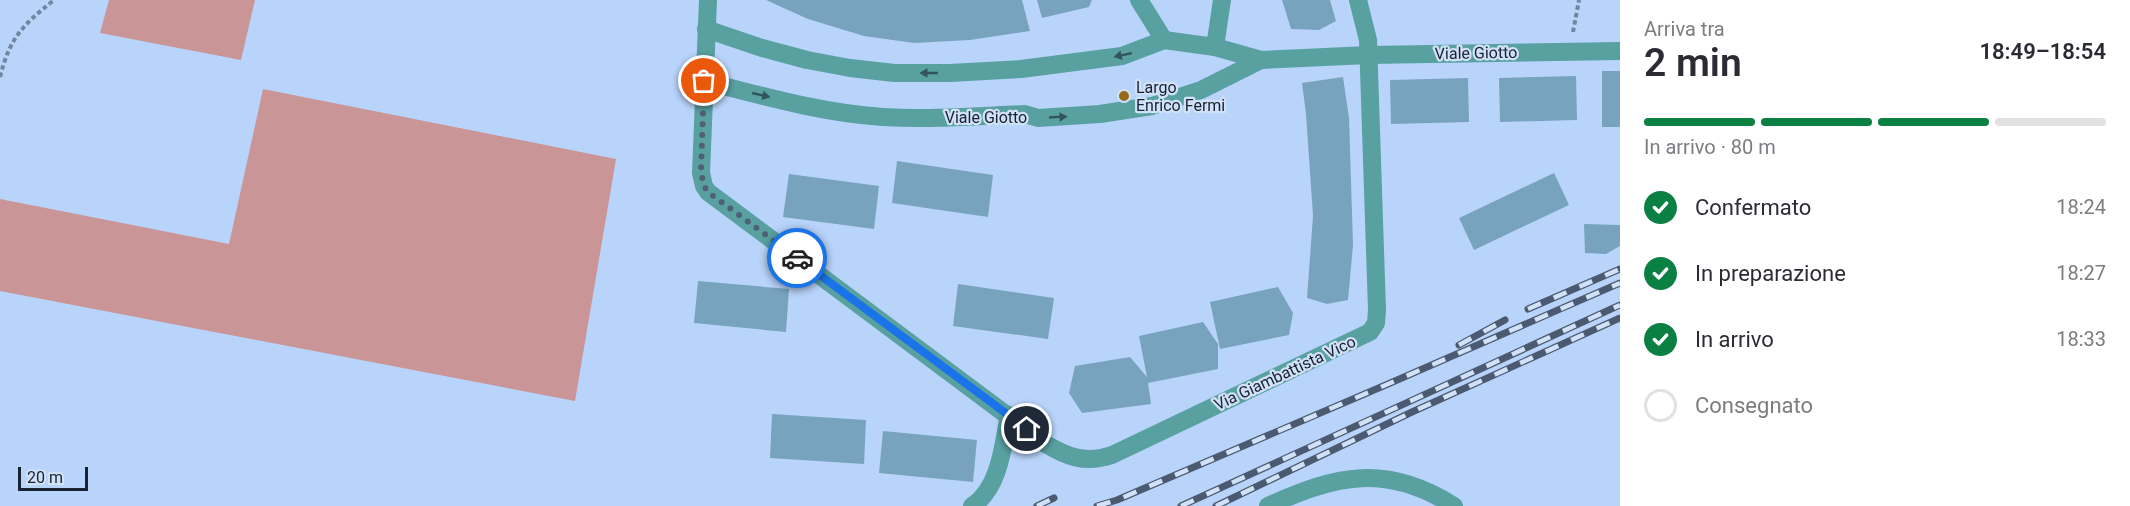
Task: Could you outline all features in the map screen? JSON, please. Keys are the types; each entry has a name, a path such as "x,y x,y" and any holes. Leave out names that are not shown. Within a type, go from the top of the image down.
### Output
{"street":[{"path":"708,0 701,172 704,186 708,192 1009,415 1003,451 994,477 983,499 972,506"},
{"path":"1139,0 1164,40"},
{"path":"1215,47 1222,0"},
{"path":"1358,0 1368,40 1368,55"},
{"name":"Viale Giotto","path":"706,29 807,60 894,73 950,73 1032,67 1122,56 1164,40 1215,47 1260,60 1368,55 1620,51"},
{"name":"Via Giambattista Vico","path":"1009,415 1044,443 1074,458 1093,460 1112,455 1370,332 1374,328 1377,310 1368,55"},
{"name":"Viale Giotto","path":"704,81 817,108 860,114 918,117 1025,114 1038,118 1100,114 1152,106 1201,90 1260,60"},
{"path":"1268,506 1331,482 1375,477 1397,480 1422,489 1454,506"}],"path":[{"path":"0,77 10,46 19,31 54,0"},
{"path":"1573,32 1579,0"}],"shaded area":[{"path":"109,0 255,0 241,60 100,33"},
{"path":"263,89 616,159 575,401 0,291 0,199 229,244"}],"building":[{"path":"766,0 1022,0 1030,31 970,40 914,43 864,36 808,19"},
{"path":"1037,0 1092,0 1089,7 1042,18"},
{"path":"1282,0 1330,0 1336,21 1319,30 1291,29"},
{"path":"1602,71 1620,71 1620,127 1602,127"},
{"path":"1576,76 1577,120 1500,122 1499,78"},
{"path":"1343,77 1349,118 1353,245 1348,300 1327,304 1307,298 1313,216 1302,83"},
{"path":"1468,78 1469,122 1391,124 1390,80"},
{"path":"897,161 993,175 988,217 892,203"},
{"path":"1554,173 1569,205 1474,250 1459,218"},
{"path":"789,174 879,186 874,229 783,217"},
{"path":"1584,224 1620,225 1620,246 1606,254 1585,253"},
{"path":"698,281 789,289 786,332 694,323"},
{"path":"958,284 1054,298 1048,339 953,326"},
{"path":"1278,287 1293,313 1289,335 1220,349 1210,302"},
{"path":"1203,322 1218,344 1218,369 1148,383 1151,404 1082,413 1069,393 1075,366 1130,357 1147,377 1139,336"},
{"path":"772,414 866,420 864,464 770,458"},
{"path":"883,431 977,440 973,482 879,473"}],"railway":[{"path":"1528,309 1620,269"},
{"path":"1097,506 1117,500 1620,283"},
{"path":"1181,506 1620,305"},
{"path":"1216,506 1412,412 1620,318"},
{"path":"1459,345 1505,320"},
{"path":"1037,506 1054,498"}],"way so far":[{"path":"704,81 701,172 704,186 708,192 797,258"}],"place":[{"name":"Largo Enrico Fermi","path":"1124,96"}],"route":[{"path":"797,258 1027,429"}]}
